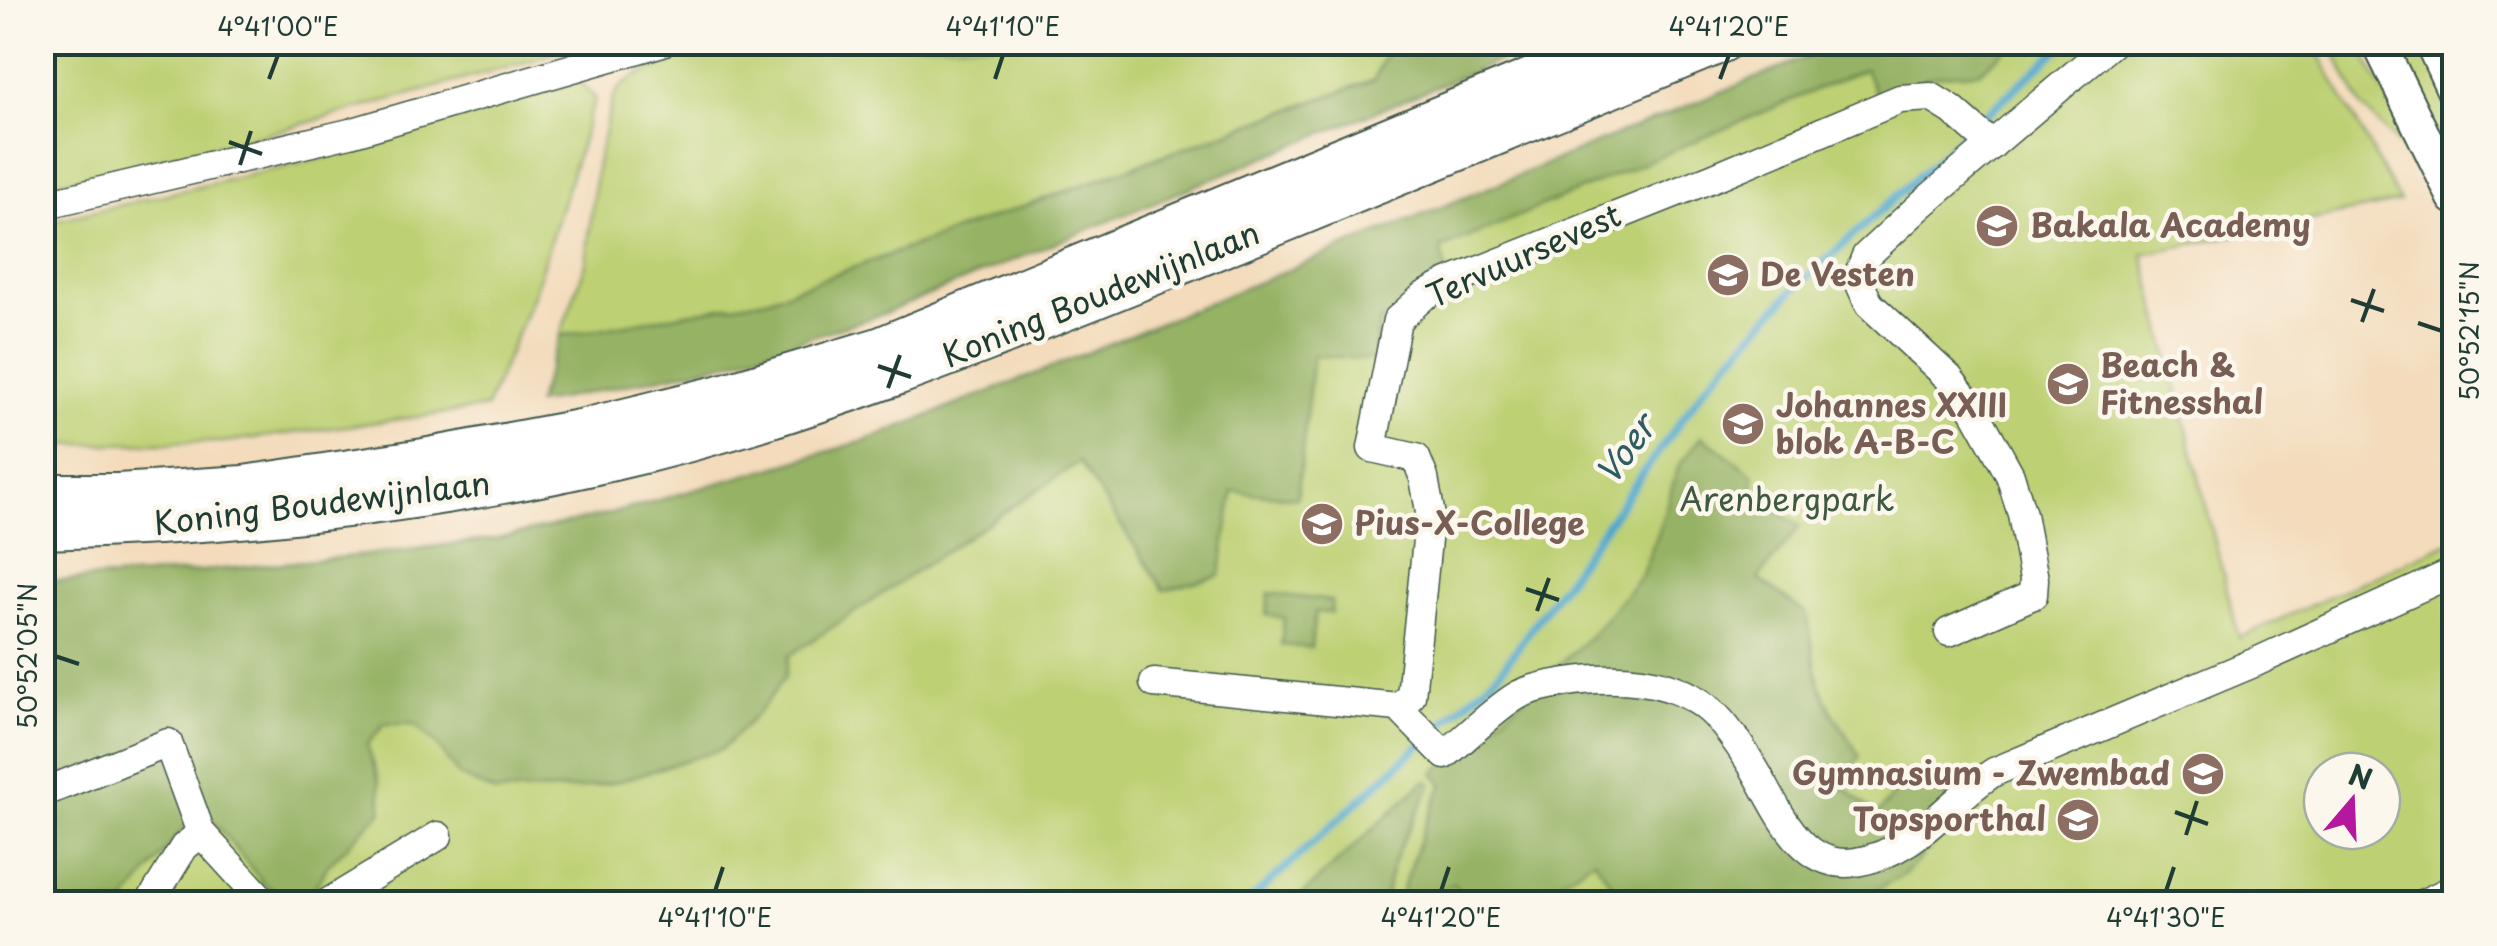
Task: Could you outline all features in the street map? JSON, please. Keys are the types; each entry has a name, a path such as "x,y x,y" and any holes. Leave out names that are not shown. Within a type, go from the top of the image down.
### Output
{"highway":[{"name":"Koning Boudewijnlaan","path":"42,494 118,494 244,486 560,433 718,396 879,348 1620,42"},
{"name":"Koning Boudewijnlaan","path":"42,529 234,520 479,489 615,460 712,434 964,352 1722,42"}],"main road":[{"path":"2431,42 2454,92"},
{"path":"2377,45 2454,198"}],"street":[{"path":"42,205 350,133 626,48 662,42"},
{"path":"1949,632 2034,595 2022,514 2010,476 1974,410 1949,378 1869,304 1860,284 1860,271 1866,256 1986,140 2114,42"},
{"name":"Tervuursevest","path":"1405,714 1411,696 1430,511 1416,458 1372,448 1398,320 1424,296 1448,283 1900,98 1931,96 1986,140"},
{"path":"1154,683 1405,714 1445,755 1518,694 1574,680 1635,679 1664,686 1686,694 1728,730 1798,840 1833,861 1853,864 1893,852 1910,842 1972,786 1994,772 2256,662 2443,577"},
{"path":"42,793 168,744 201,833 266,904"},
{"path":"149,904 184,847 201,833"},
{"path":"326,904 438,836"},
{"path":"2422,904 2454,889"}],"green space":[{"path":"1391,42 1542,43 880,315 726,363 536,404 560,336 767,299 1374,80"},
{"path":"42,43 577,43 530,61 234,143 43,186"},
{"path":"720,43 1391,43 1374,79 767,299 560,336 586,263 597,162 613,98 619,88 637,75"},
{"name":"Arenbergpark","path":"1841,43 2313,43 2400,202 2143,254 2239,638 2454,540 2454,903 43,904 43,582 194,572 497,539 614,513 865,441"},
{"path":"1841,43 2014,43 1981,71 1927,77 1882,107 1865,69 1441,249 1448,283 1397,320 1380,321 1373,360 1313,355 1297,498 1233,491 1220,576 1164,590 1079,462 789,656 785,677 760,711 722,749 616,782 578,789 496,793 459,776 437,745 414,724 384,724 367,745 379,781 382,811 328,865 310,896 290,901 264,884 209,816 183,828 125,903 43,904 43,582 194,572 497,539 614,513 865,441"},
{"path":"2330,43 2353,45 2364,54 2423,169 2418,171 2403,149 2362,107"},
{"path":"2392,43 2454,43 2454,169"},
{"path":"579,81 595,98 534,293 486,408 223,442 43,445 43,223 335,155"},
{"path":"1702,436 1754,475 1753,494 1800,526 1758,579 1807,614 1818,680 1860,757 1839,783 1877,815 1912,772 1940,794 1970,807 1905,874 1877,890 1876,903 1624,903 1594,859 1528,903 1467,903 1453,884 1420,903 1408,903 1401,892 1443,784 1434,773 1522,700 1592,634 1642,575 1679,465"},
{"path":"1269,593 1332,601 1331,613 1315,612 1311,648 1281,645 1284,618 1266,615"},
{"path":"1426,780 1431,784 1396,857 1386,903 1293,903"}],"waterway":[{"name":"Voer","path":"1977,123 2066,42"},
{"name":"Voer","path":"1246,904 1500,672 1706,386 1792,291 1967,132"}],"place":[{"name":"Bakala Academy","path":"1997,226"},
{"name":"De Vesten","path":"1728,275"},
{"name":"Beach & Fitnesshal","path":"2068,384"},
{"name":"Johannes XXIII blok A-B-C","path":"1743,424"},
{"name":"Pius-X-College","path":"1322,524"},
{"name":"Gymnasium - Zwembad","path":"2203,774"},
{"name":"Topsporthal","path":"2078,820"}]}
